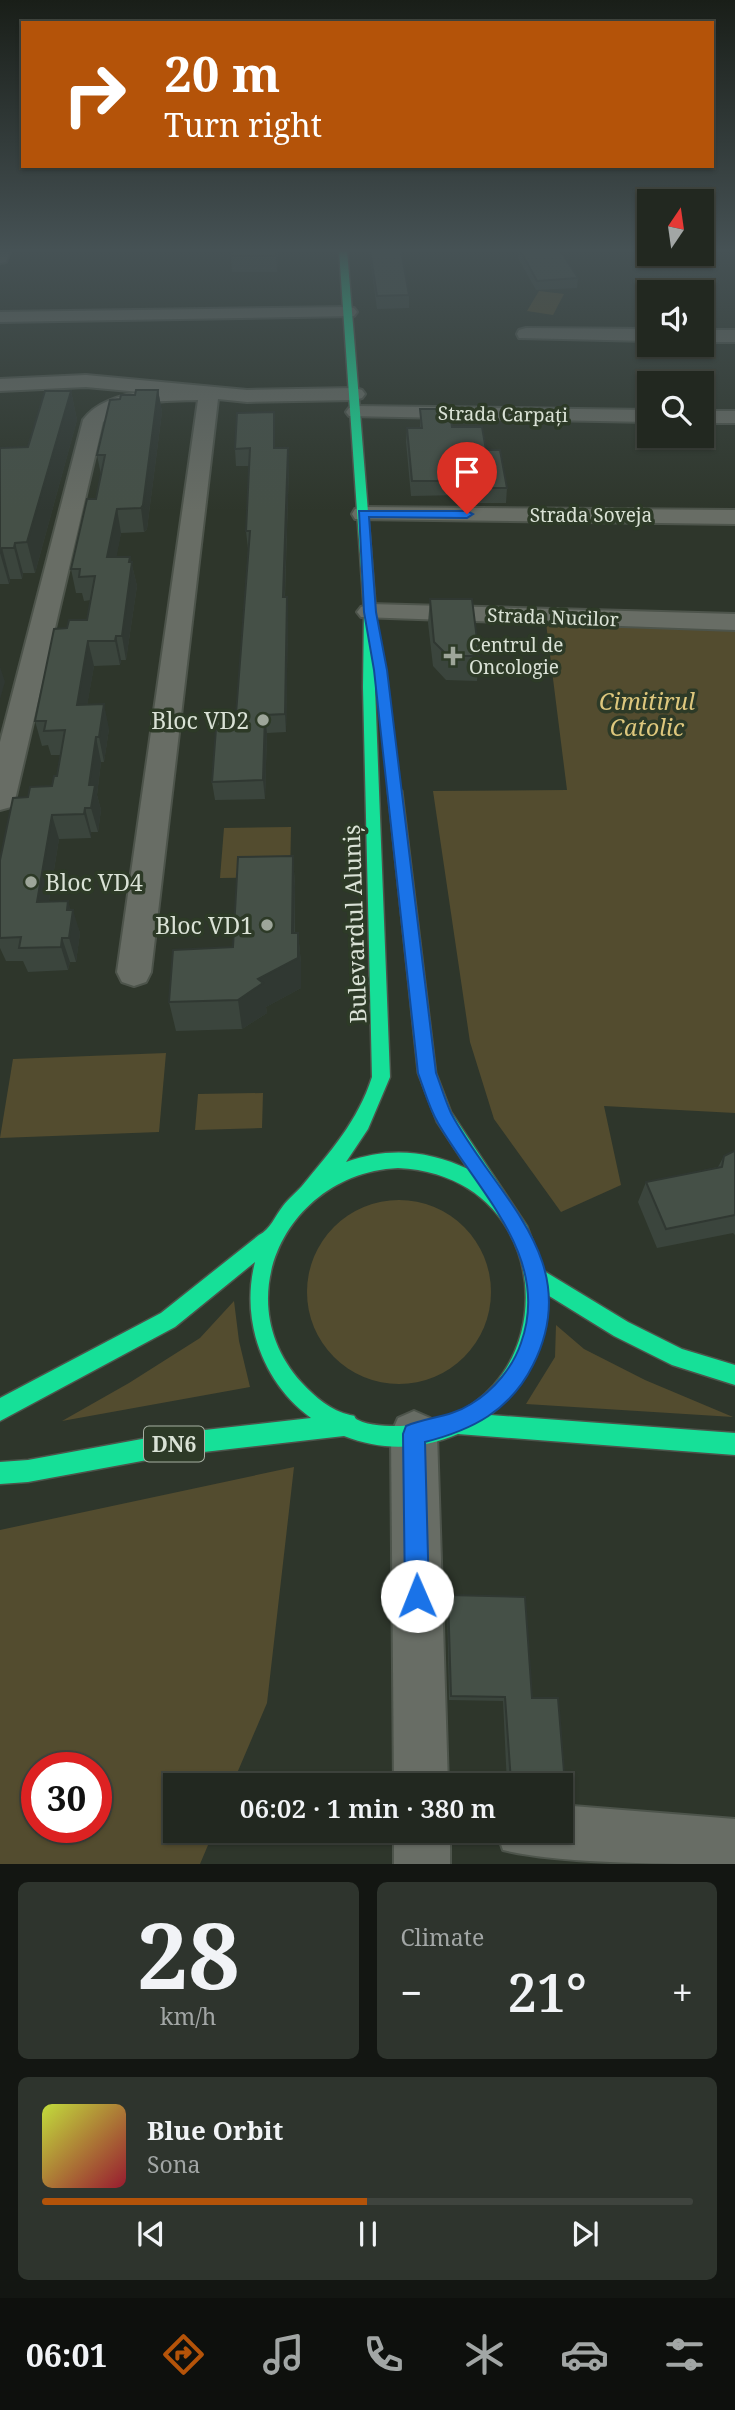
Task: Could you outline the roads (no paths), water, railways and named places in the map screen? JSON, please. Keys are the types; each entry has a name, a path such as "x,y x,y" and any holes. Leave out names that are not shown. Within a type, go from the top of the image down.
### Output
{"main road":[{"name":"Bulevardul Aluniș","path":"350,337 370,612 387,722"},
{"name":"Bulevardul Aluniș","path":"294,1204 358,1138 373,1108 381,1077 369,687 370,612"},
{"path":"393,775 427,1073 443,1116 520,1232"},
{"name":"DN6","path":"0,1410 168,1320 266,1241 294,1204 314,1187 337,1174 374,1164 413,1163 439,1168 463,1178 485,1192 505,1210 531,1254 538,1278 537,1328 517,1374 501,1394 480,1411 435,1429"},
{"name":"DN6","path":"266,1241 258,1283 258,1311 265,1340 278,1367 296,1391 320,1411 349,1425 374,1432 435,1429 735,1444"},
{"path":"538,1278 621,1329 679,1358 735,1375"},
{"name":"DN6","path":"0,1473 22,1473 109,1454 197,1441 349,1425"}],"street":[{"path":"0,385 86,382 144,385 209,394"},
{"name":"Strada Carpați","path":"209,394 637,415"},
{"path":"0,800 93,420 102,410 114,404 209,394"},
{"path":"134,972 209,394"},
{"path":"714,416 735,417"},
{"name":"Strada Soveja","path":"363,514 735,517"},
{"name":"Strada Nucilor","path":"370,612 735,622"},
{"path":"421,1773 435,1429"},
{"path":"573,1834 735,1847"},
{"path":"422,1843 422,1864"}],"place":[{"name":"Centrul de Oncologie","path":"453,656"},
{"name":"Bloc VD2","path":"263,720"},
{"name":"Bloc VD4","path":"31,882"},
{"name":"Bloc VD1","path":"267,925"}],"park label":[{"name":"Cimitirul Catolic","path":"647,714"}]}
